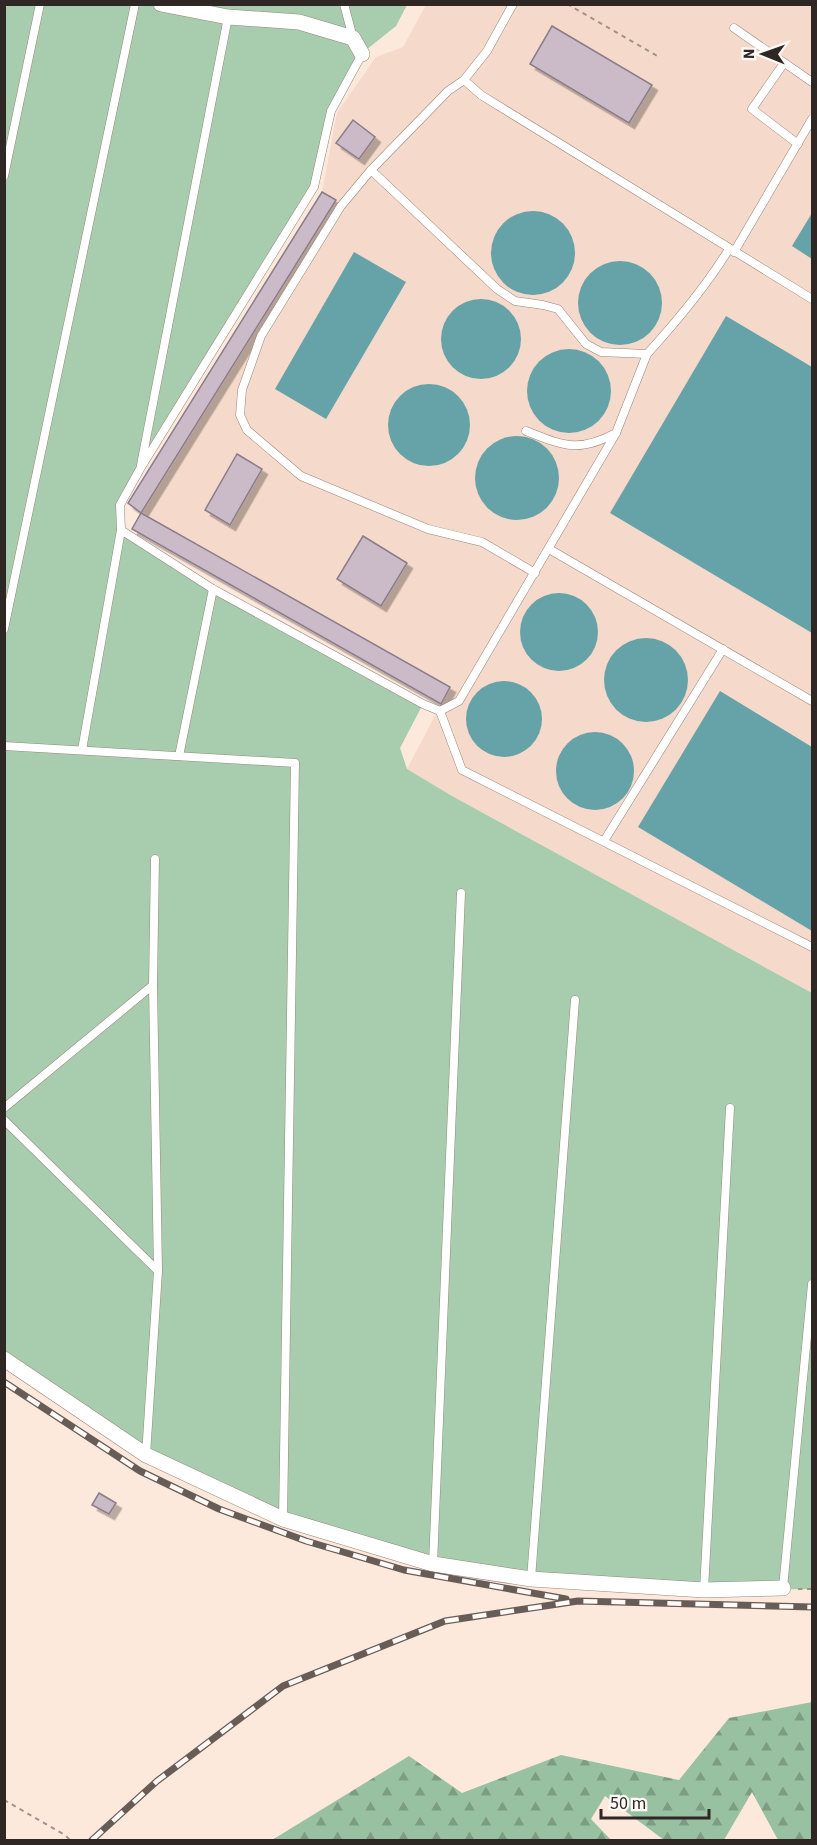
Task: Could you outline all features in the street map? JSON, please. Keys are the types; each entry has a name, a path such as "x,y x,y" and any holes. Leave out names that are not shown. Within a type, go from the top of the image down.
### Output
{"street":[{"path":"161,4 228,17 299,22 353,38 362,54"},
{"path":"4,1359 146,1455 283,1520 433,1564 531,1579 704,1590 783,1588"}],"lane":[{"path":"4,176 40,4"},
{"path":"4,629 135,4"},
{"path":"345,4 353,38"},
{"path":"513,4 487,51 464,80 448,91 372,170 341,206 261,336 242,390 240,415 247,430 302,476 428,529 482,542 535,573"},
{"path":"140,469 228,17"},
{"path":"734,28 813,82"},
{"path":"82,750 121,530 120,506 140,469 314,187 331,111 362,54"},
{"path":"784,63 752,109 798,144"},
{"path":"464,80 481,95 813,299"},
{"path":"440,711 459,701 549,549 616,433 647,354 688,309 712,277 813,119"},
{"path":"372,170 497,289 515,301 558,309 586,344 601,352 647,354"},
{"path":"525,431 555,443 575,446 597,444 616,433"},
{"path":"121,530 213,589 423,704 440,711 462,770 813,947"},
{"path":"549,549 813,701"},
{"path":"179,756 213,589"},
{"path":"604,841 723,649"},
{"path":"4,746 295,763 283,1520"},
{"path":"146,1455 158,1271 153,986 155,859"},
{"path":"433,1564 461,893"},
{"path":"4,1108 153,986"},
{"path":"531,1579 575,1000"},
{"path":"704,1590 730,1108"},
{"path":"4,1120 158,1271"},
{"path":"783,1588 813,1284"}],"path":[{"path":"567,4 658,57"},
{"path":"4,1800 70,1840"}],"shaded area":[{"path":"426,5 812,5 812,993 452,796 407,769 450,687 141,513 335,201 322,192 337,113 376,57 403,47"}],"green space":[{"path":"4,5 407,5 396,26 361,54 331,111 314,187 120,505 121,530 213,589 423,704 400,748 407,769 452,796 812,993 812,1589 704,1590 433,1564 283,1519 146,1455 5,1359"},
{"path":"812,1702 812,1840 778,1840 752,1792 724,1840 664,1840 605,1796 591,1819 611,1840 272,1840 409,1756 462,1793 561,1755 679,1780 729,1718"}],"water":[{"path":"525,211 541,211 557,218 568,229 575,245 572,269 563,283 541,295 525,295 509,288 498,277 491,261 491,245 498,229 509,218"},
{"path":"812,213 812,259 792,246"},
{"path":"354,252 406,282 326,419 275,389"},
{"path":"620,261 636,264 650,273 659,287 662,303 659,319 650,333 636,342 620,345 604,342 590,333 581,319 578,303 581,287 590,273 604,264"},
{"path":"473,299 489,299 510,310 521,331 521,347 510,368 489,379 473,379 459,373 447,361 441,347 441,331 447,317 459,305"},
{"path":"726,316 812,367 812,633 610,513"},
{"path":"569,349 585,352 599,361 608,375 611,391 608,407 599,421 585,430 569,433 553,430 539,421 530,407 527,391 530,375 539,361 553,352"},
{"path":"421,384 437,384 452,391 463,402 470,417 467,441 458,454 437,466 421,466 406,459 395,448 388,433 388,417 395,402 406,391"},
{"path":"509,436 525,436 541,443 552,454 559,470 556,494 547,508 525,520 509,520 493,513 482,502 475,486 475,470 482,454 493,443"},
{"path":"551,593 567,593 581,599 592,610 598,624 598,640 592,654 581,665 567,671 551,671 537,665 526,654 520,640 520,624 526,610 537,599"},
{"path":"646,638 662,641 676,650 685,664 688,680 685,696 676,710 662,719 646,722 630,719 616,710 607,696 604,680 607,664 616,650 630,641"},
{"path":"504,681 519,684 531,692 539,704 542,719 539,734 531,746 519,754 504,757 489,754 477,746 469,734 466,719 469,704 477,692 489,684"},
{"path":"720,691 812,747 812,931 638,827"},
{"path":"587,732 603,732 617,738 628,749 634,763 634,779 628,793 617,804 603,810 587,810 573,804 562,793 556,779 556,763 562,749 573,738"}],"building":[{"path":"552,26 652,85 629,123 530,64"},
{"path":"353,120 375,137 359,159 336,143"},
{"path":"322,192 336,200 141,513 128,503"},
{"path":"237,454 262,469 230,525 205,510"},
{"path":"141,513 450,687 441,704 132,529"},
{"path":"363,536 407,563 381,606 337,579"},
{"path":"99,1493 116,1503 109,1514 92,1505"}],"railway":[{"path":"4,1382 140,1471 219,1509 306,1541 404,1570 566,1599"},
{"path":"92,1840 157,1781 283,1686 445,1621 578,1601 812,1607"}]}
